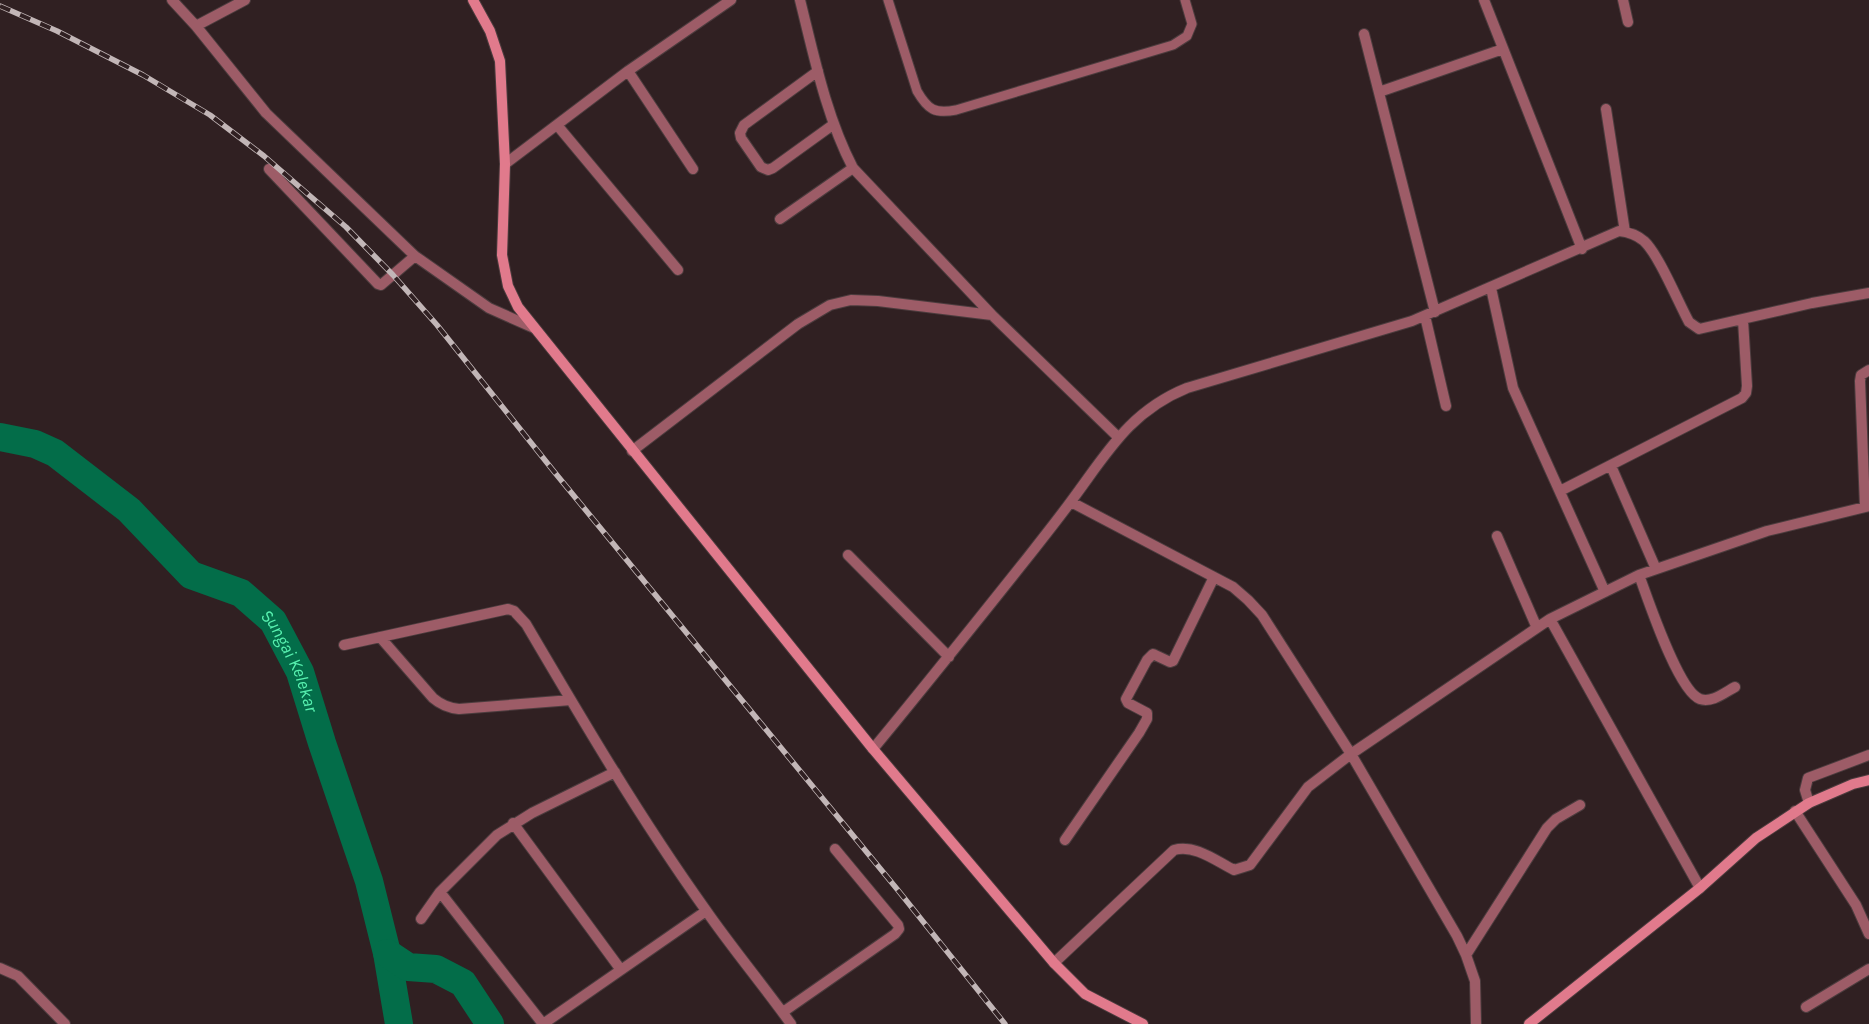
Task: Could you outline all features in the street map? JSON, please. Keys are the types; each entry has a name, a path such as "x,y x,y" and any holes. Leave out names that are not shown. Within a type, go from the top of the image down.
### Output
{"street":[{"path":"172,0 196,26 266,113 415,256 489,308 534,328"},
{"path":"196,26 246,0"},
{"path":"473,0 490,30 500,61 505,164 502,255 508,286 518,307 873,749 1054,963 1085,994 1143,1024"},
{"path":"505,164 628,71 731,0"},
{"path":"800,0 818,72 834,124 842,147 853,168 992,315 1118,437"},
{"path":"1484,0 1582,249"},
{"path":"1623,0 1628,22"},
{"path":"1364,34 1430,314 1446,406"},
{"path":"1379,92 1503,49"},
{"path":"628,71 693,169"},
{"path":"818,72 744,125 740,133 741,138 761,167 768,170 774,168 834,124"},
{"path":"1606,108 1625,232"},
{"path":"557,125 678,270"},
{"path":"780,218 853,168"},
{"path":"269,170 378,284 381,285 415,256"},
{"path":"873,749 949,657 1071,502 1118,437 1155,404 1171,394 1412,321 1619,232 1634,234 1653,252 1689,322 1694,327 1703,329 1812,303 1869,293"},
{"path":"1491,288 1513,388 1605,592"},
{"path":"632,451 798,324 830,305 851,300 878,301 992,315"},
{"path":"1560,491 1742,398 1748,386 1743,320"},
{"path":"1054,963 1174,850 1183,848 1193,849 1234,870 1250,865 1308,787 1351,754 1550,619 1639,575 1767,531 1867,506 1860,381 1861,375 1869,370"},
{"path":"1611,466 1656,569"},
{"path":"1071,502 1233,587 1262,615 1351,754 1458,936 1475,981 1476,1024"},
{"path":"1497,536 1537,628"},
{"path":"848,555 949,657"},
{"path":"1639,575 1678,674 1691,694 1700,699 1710,700 1735,687"},
{"path":"1065,840 1147,719 1147,713 1128,703 1126,699 1147,660 1153,654 1170,662 1173,661 1214,577"},
{"path":"344,646 508,609 514,611 526,624 662,846 706,911 791,1024"},
{"path":"1550,619 1700,888"},
{"path":"380,637 434,698 442,705 450,708 459,709 571,700"},
{"path":"1809,803 1805,790 1808,778 1869,755"},
{"path":"422,919 440,892 497,836 513,823 615,772"},
{"path":"1529,1024 1700,888 1756,838 1809,803 1853,784 1869,780"},
{"path":"1466,954 1540,838 1556,819 1580,805"},
{"path":"1795,811 1856,905 1869,934"},
{"path":"513,823 621,970"},
{"path":"783,1012 895,934 899,929 898,925 835,849"},
{"path":"440,892 543,1024 706,911"},
{"path":"0,968 18,976 65,1024"},
{"path":"1806,1007 1869,969"}],"lane":[{"path":"888,0 917,91 923,102 932,109 942,113 966,108 1173,45 1187,36 1192,24 1185,0"}],"waterway":[{"name":"Sungai Kelekar","path":"0,437 35,444 55,453 129,510 191,575 241,593 273,621 300,672 369,881 387,953 399,1024"},
{"path":"387,953 408,967 436,969 463,983 490,1024"}],"railway":[{"path":"0,6 57,31 143,75 210,115 264,156 346,227 393,275 437,325 556,474 897,889 1005,1024"}]}
